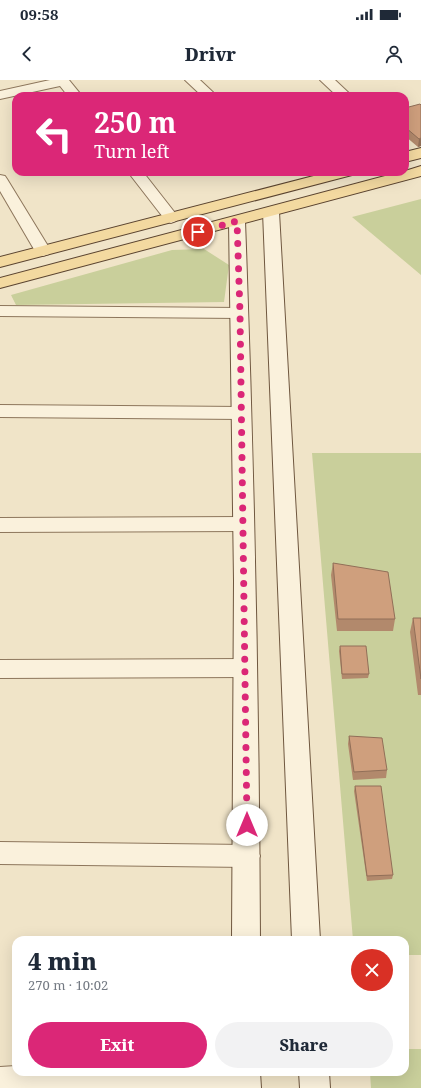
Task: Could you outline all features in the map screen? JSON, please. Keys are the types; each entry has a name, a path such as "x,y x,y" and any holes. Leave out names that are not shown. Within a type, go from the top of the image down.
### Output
{"main road":[{"path":"409,174 421,171"},
{"path":"0,262 332,176"},
{"path":"0,284 403,176"},
{"path":"271,212 306,936"},
{"path":"237,221 246,668 246,936"},
{"path":"314,1076 315,1088"}],"street":[{"path":"12,92 62,80 72,92"},
{"path":"192,80 206,92"},
{"path":"326,80 340,92"},
{"path":"0,95 12,92"},
{"path":"138,176 171,218"},
{"path":"0,180 43,251"},
{"path":"0,311 240,313"},
{"path":"0,411 241,413"},
{"path":"0,525 243,524"},
{"path":"0,669 246,668"},
{"path":"0,853 247,856"},
{"path":"0,1081 246,1078"}],"green space":[{"path":"421,199 421,275 352,217"},
{"path":"204,249 229,265 224,302 16,305 11,295 172,250"},
{"path":"312,453 421,453 421,955 409,955 409,936 353,936"},
{"path":"409,1049 421,1049 421,1088 371,1088 370,1076 409,1076"}],"building":[{"path":"421,105 421,138 419,139 409,130 409,107"},
{"path":"333,563 388,572 395,619 338,619"},
{"path":"413,618 421,618 421,679"},
{"path":"340,646 366,646 369,674 342,674"},
{"path":"349,736 382,738 387,770 354,772"},
{"path":"355,786 381,786 393,875 367,876"}],"route":[{"path":"198,232 237,221 246,668 247,825"}]}
